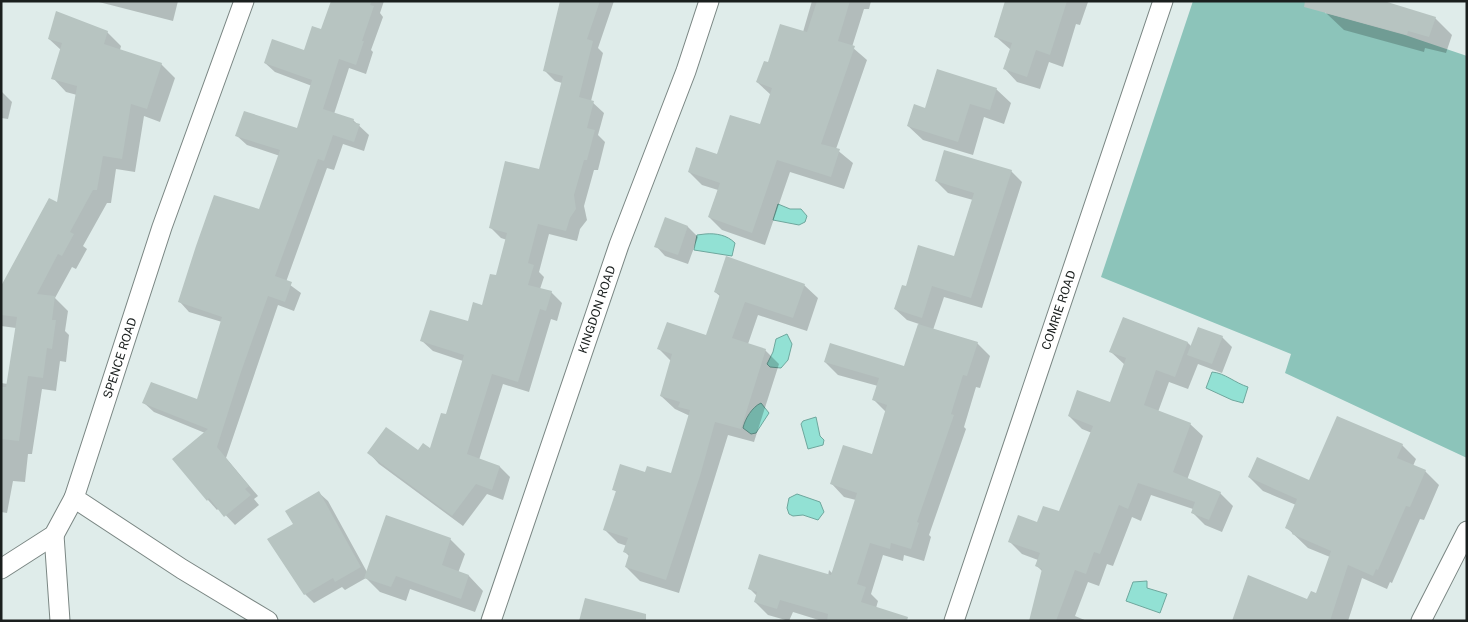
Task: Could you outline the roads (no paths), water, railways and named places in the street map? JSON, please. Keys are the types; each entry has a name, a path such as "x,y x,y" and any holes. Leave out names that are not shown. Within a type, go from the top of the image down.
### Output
{"street":[{"name":"SPENCE ROAD","path":"54,534 74,498 162,227 244,1"},
{"name":"KINGDON ROAD","path":"491,621 620,245 686,71 709,1"},
{"name":"COMRIE ROAD","path":"954,621 1163,1"},
{"path":"74,498 182,569 268,621"},
{"path":"1421,621 1467,531"},
{"path":"1,569 54,534 60,621"}]}
